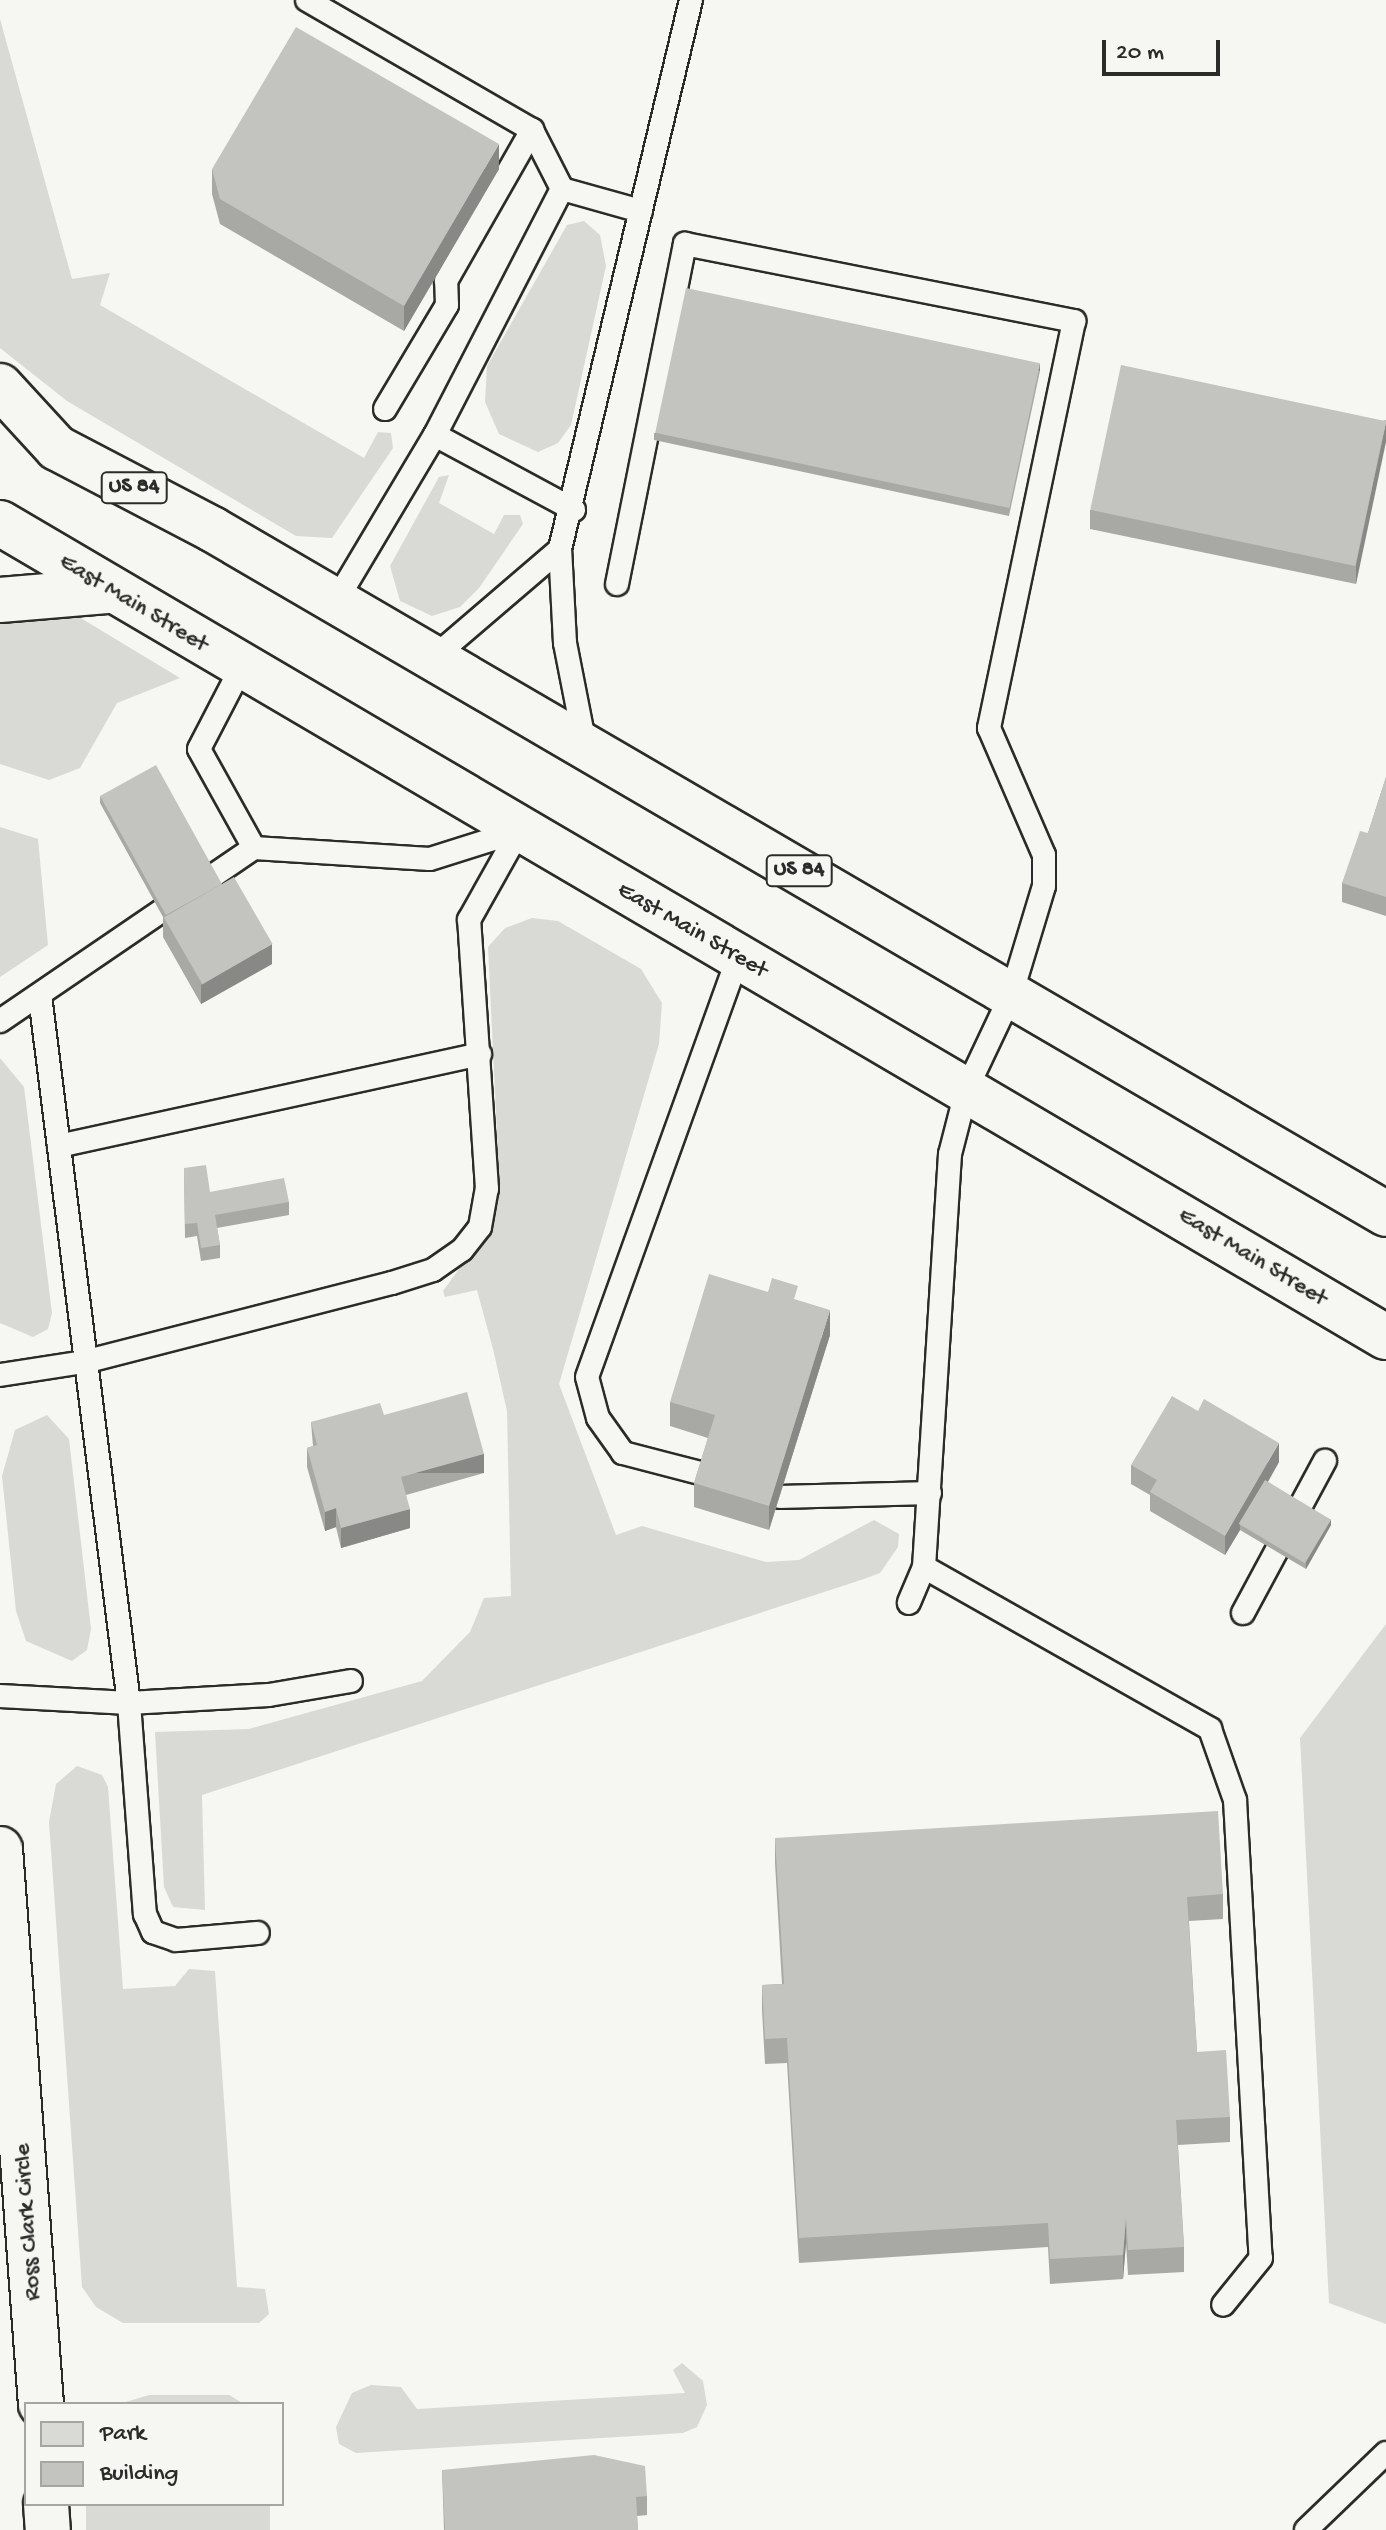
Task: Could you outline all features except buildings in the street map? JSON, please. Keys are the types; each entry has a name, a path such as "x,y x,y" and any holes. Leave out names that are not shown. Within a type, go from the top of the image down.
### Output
{"highway":[{"name":"US 84","path":"0,386 57,448 336,601 1386,1214"},
{"name":"East Main Street","path":"0,523 107,591 967,1088 1386,1337"},
{"path":"0,600 107,591"},
{"name":"Ross Clark Circle","path":"0,1849 41,2402"},
{"path":"46,2506 48,2530"}],"lane":[{"path":"307,0 532,130 562,189 641,211"},
{"path":"585,746 565,643 560,549 574,510 691,0"},
{"path":"385,409 447,305 446,281 532,130"},
{"path":"336,601 435,435 562,189"},
{"path":"617,584 685,244 1074,321 989,728 1044,855 1044,886 1011,995 967,1088 950,1154 924,1567 909,1603"},
{"path":"435,435 574,510"},
{"path":"433,658 560,549"},
{"path":"241,668 199,749 254,848"},
{"path":"0,1021 254,848 430,859 519,831"},
{"path":"0,1375 84,1362 392,1283 433,1270 462,1250 480,1227 487,1189 469,920 519,831"},
{"path":"704,1474 623,1453 598,1418 587,1377 738,957"},
{"path":"40,996 129,1703 145,1914 153,1932 176,1940 258,1933"},
{"path":"59,1146 480,1054"},
{"path":"1243,1613 1325,1461"},
{"path":"780,1497 930,1493"},
{"path":"924,1567 1210,1729 1235,1800 1261,2258 1223,2305"},
{"path":"0,1696 129,1703 269,1695 351,1681"},
{"path":"1306,2530 1386,2453"}],"green space":[{"path":"0,19 72,279 110,273 100,305 364,458 378,432 391,433 393,448 332,538 296,536 67,401 0,348"},
{"path":"584,221 600,235 606,266 571,425 558,443 538,452 499,434 485,402 487,366 567,225"},
{"path":"449,475 439,503 494,534 504,515 520,515 523,524 479,588 460,607 432,616 400,601 390,566 439,477"},
{"path":"74,614 180,678 117,703 80,768 49,780 0,764 0,619"},
{"path":"0,827 38,839 48,945 0,977"},
{"path":"532,918 558,921 641,969 662,1003 659,1044 559,1384 616,1535 642,1526 766,1562 799,1560 874,1520 899,1534 898,1547 880,1573 864,1579 202,1795 205,1910 173,1907 164,1887 155,1732 249,1729 422,1681 470,1632 484,1598 511,1596 507,1411 477,1290 445,1297 443,1291 494,1221 499,1174 488,947 505,928"},
{"path":"0,1058 24,1087 52,1313 48,1329 33,1337 0,1323"},
{"path":"47,1415 69,1439 91,1629 87,1650 72,1661 26,1641 16,1611 2,1476 15,1430"},
{"path":"1386,1624 1386,2324 1329,2303 1300,1738"},
{"path":"77,1766 102,1775 108,1787 123,1989 175,1986 189,1969 215,1971 237,2287 265,2289 269,2314 259,2323 123,2323 96,2307 82,2287 49,1822 56,1784"},
{"path":"682,2363 703,2381 707,2405 697,2427 683,2433 356,2453 339,2444 336,2427 352,2393 371,2385 401,2387 417,2409 685,2393 673,2370"},
{"path":"149,2395 229,2395 241,2402 126,2402"},
{"path":"86,2506 270,2506 270,2530 86,2530"}]}
